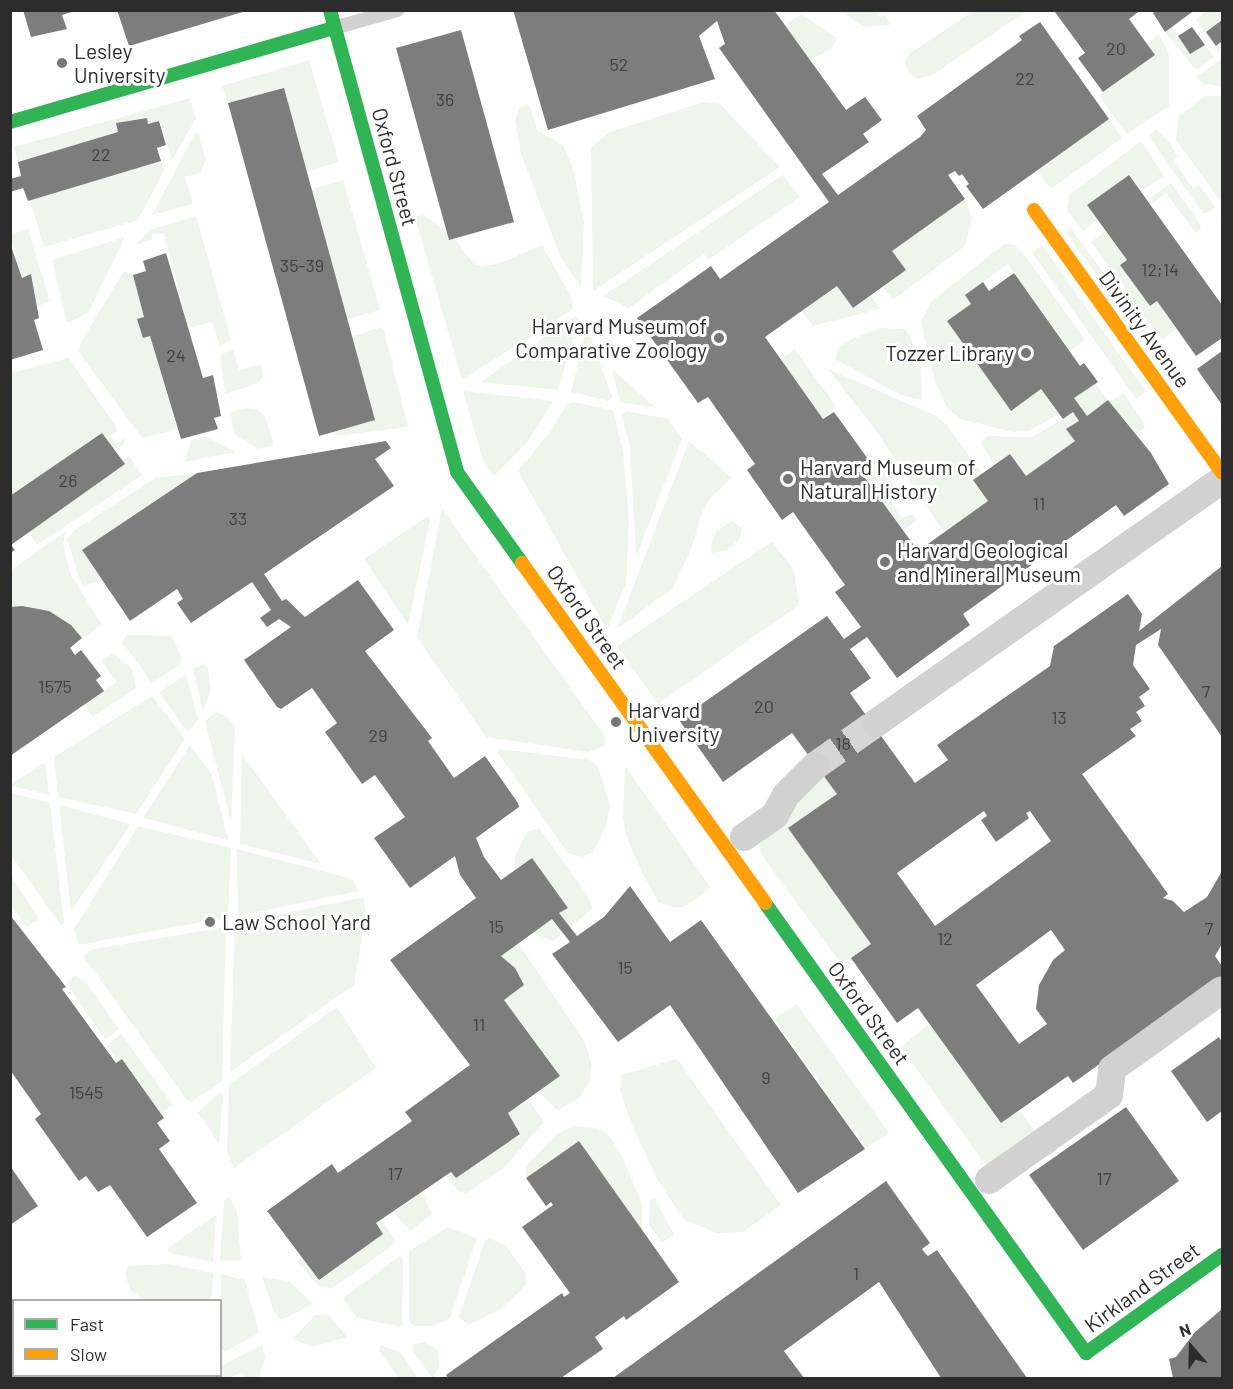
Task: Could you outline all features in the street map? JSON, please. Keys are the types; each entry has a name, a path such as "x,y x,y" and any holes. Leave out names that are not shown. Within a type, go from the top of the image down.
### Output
{"street":[{"name":"Oxford Street","path":"330,10 457,472 1086,1353"},
{"path":"10,122 334,28"},
{"name":"Divinity Avenue","path":"1034,210 1221,468"},
{"path":"876,723 1221,468"},
{"path":"744,837 775,815 786,795 815,766"},
{"path":"989,1180 1108,1095 1112,1069 1222,990"},
{"name":"Kirkland Street","path":"1086,1353 1222,1255"}],"lane":[{"path":"334,28 397,10"}],"shaded area":[{"path":"975,10 1026,11 933,75 916,79 908,72 905,62 909,54"},
{"path":"840,11 876,11 880,17 885,14 890,25 865,27"},
{"path":"1207,11 1222,11 1222,20 1206,32 1216,46 1222,41 1219,54 1196,19"},
{"path":"802,14 837,38 832,48 811,60 785,25"},
{"path":"1172,27 1190,54 1205,45 1214,57 1196,70 1165,32"},
{"path":"1159,34 1169,55 1169,106 1127,134 1099,96 1155,55 1147,44"},
{"path":"1222,58 1222,87 1202,83 1197,77"},
{"path":"309,60 339,162 307,171 284,88 228,103 222,86"},
{"path":"1205,96 1222,96 1222,203 1176,140 1179,116"},
{"path":"190,98 196,119 172,160 160,121 148,124 146,118 116,123 118,132 18,162 14,147"},
{"path":"704,102 720,104 780,167 593,291 591,147 610,132"},
{"path":"529,105 538,131 563,145 573,168 584,223 581,287 561,258 521,154 515,120 521,106"},
{"path":"1109,119 1122,138 1051,189 1037,170"},
{"path":"1156,129 1169,142 1178,157 1173,161 1193,188 1199,185 1215,207 1210,212 1203,213 1149,137"},
{"path":"195,133 199,133 206,160 200,173 185,177 193,204 152,215"},
{"path":"1141,141 1164,176 1141,192 1128,175 1087,205 1098,219 1083,231 1067,211 1069,195"},
{"path":"161,161 164,170 138,220 44,247 30,200"},
{"path":"783,175 800,197 708,260 704,254 629,308 603,296"},
{"path":"343,180 380,310 347,319 312,189"},
{"path":"1171,183 1199,222 1201,228 1196,233 1166,193 1150,205 1147,200"},
{"path":"965,199 972,218 965,246 893,300 883,287 906,270 892,251"},
{"path":"424,215 452,236 474,264 481,266 498,264 542,245 571,297 573,309 462,380 415,217"},
{"path":"196,216 231,340 220,346 212,322 188,328 164,233 152,234 151,240 135,245 150,230"},
{"path":"10,225 13,233 28,229 50,302 37,306 31,275 22,278 11,241"},
{"path":"1069,226 1175,369 1167,374 1067,233"},
{"path":"1106,231 1127,260 1150,306 1157,301 1176,329 1162,340 1091,242"},
{"path":"125,237 88,313 67,323 52,260"},
{"path":"1004,244 1015,245 1023,253 1085,340 1070,351 1008,264 965,295 971,304 947,321 1011,411 1041,389 1059,414 1029,431 1013,432 960,419 947,407 935,382 921,322 932,301"},
{"path":"1042,245 1146,392 1136,399 1032,252"},
{"path":"124,271 133,275 144,317 138,319 143,337 150,336 177,429 142,438 79,352 81,342"},
{"path":"837,286 853,308 871,296 880,309 813,326 802,311"},
{"path":"575,316 579,318 558,390 481,382"},
{"path":"383,327 408,427 337,436 335,431 375,420 352,336"},
{"path":"587,327 612,397 609,401 571,392"},
{"path":"880,328 905,329 910,336 920,364 922,400 901,395 835,359 839,348 854,338"},
{"path":"233,349 239,370 261,364 263,377 258,383 225,394 220,355"},
{"path":"795,350 836,406 823,419 780,359"},
{"path":"69,358 118,430 110,436 117,444 125,438 124,445 11,496 11,373"},
{"path":"612,369 656,408 620,402"},
{"path":"828,369 934,415 946,424 983,474 973,481 988,501 944,532 874,428"},
{"path":"1095,383 1108,400 1087,416 1074,398"},
{"path":"463,391 553,401 527,443 494,476 483,460"},
{"path":"1123,393 1143,421 1144,428 1136,434 1110,402"},
{"path":"573,402 613,410 623,451 629,522 626,583 607,630 518,471 551,431 567,404"},
{"path":"245,408 256,409 265,416 274,445 258,449 235,435 230,412"},
{"path":"626,411 668,419 682,439 636,557 630,448 622,415"},
{"path":"1074,413 1079,421 1067,429 1075,441 1026,476 994,465 981,443 987,436 1032,437"},
{"path":"205,436 236,452 185,462 191,440"},
{"path":"689,441 732,478 711,497 703,511 690,552 673,588 617,629"},
{"path":"869,451 898,493 888,499 902,518 912,514 917,520 903,531 857,467"},
{"path":"129,456 142,475 37,545 29,532"},
{"path":"197,473 82,550 102,581 82,586 67,539 75,530 155,478"},
{"path":"442,509 606,738 605,746 588,752 486,737 417,637"},
{"path":"428,516 430,520 408,625 364,559"},
{"path":"733,521 742,528 740,539 727,550 712,554 711,545 717,530"},
{"path":"66,531 63,543 70,573 102,625 82,638 49,611 11,607 10,571"},
{"path":"772,542 794,570 799,605 658,704 617,646"},
{"path":"126,635 171,636 182,657 181,664 152,683 122,642"},
{"path":"114,653 132,669 136,688 92,717 84,704 117,682 101,660"},
{"path":"203,664 208,668 211,690 203,711 193,669"},
{"path":"186,675 198,719 188,733 159,692"},
{"path":"152,696 185,739 136,814 58,797 54,757"},
{"path":"216,712 228,717 235,727 231,823 205,721"},
{"path":"190,745 212,775 228,840 143,818"},
{"path":"500,749 590,760 598,766 610,806 606,826 593,852 582,857 568,853 497,752"},
{"path":"242,754 321,864 240,844"},
{"path":"45,762 49,795 11,786 11,784"},
{"path":"625,766 711,888 686,906 675,908 658,902 627,838 623,818"},
{"path":"822,774 837,794 788,828 871,944 851,958 855,963 845,969 763,857 759,844 761,837"},
{"path":"10,793 50,803 64,923 61,925 11,855"},
{"path":"59,805 131,824 71,911"},
{"path":"138,826 231,848 228,917 79,945 74,929"},
{"path":"539,828 588,896 592,909 553,941 532,933 567,907 532,858 516,869 514,859 527,832"},
{"path":"237,849 353,879 358,891 238,916"},
{"path":"11,876 37,916 38,920 26,927 11,905"},
{"path":"359,898 364,899 366,913 354,985 230,1072 235,923"},
{"path":"226,927 222,1081 192,1102 186,1099 84,957 89,950"},
{"path":"518,943 586,1044 591,1064 589,1082 580,1097 558,1111 539,1092 560,1075 504,1000 524,985 515,968 501,956"},
{"path":"75,975 88,985 119,1029 105,1039 67,984"},
{"path":"797,1004 889,1133 866,1148 774,1019"},
{"path":"337,1007 376,1068 234,1168 227,1152 229,1085"},
{"path":"929,1024 1001,1123 1019,1110 1036,1133 992,1166 985,1164 901,1047"},
{"path":"121,1034 173,1105 161,1113 122,1058 118,1060 107,1045"},
{"path":"677,1059 781,1205 743,1232 717,1233 684,1220 657,1179 631,1123 620,1090 621,1075"},
{"path":"220,1092 223,1094 219,1144 198,1112"},
{"path":"528,1099 544,1122 504,1168 466,1193 458,1191 446,1176 451,1172 456,1178 520,1134 508,1113"},
{"path":"574,1126 596,1128 609,1135 623,1158 642,1204 642,1230 579,1141 526,1178 526,1166 558,1133"},
{"path":"422,1192 432,1214 410,1231 394,1212"},
{"path":"229,1196 237,1211 241,1261 220,1260 224,1201"},
{"path":"655,1198 674,1235 662,1242 649,1225 650,1201"},
{"path":"216,1215 213,1262 169,1253 167,1248"},
{"path":"382,1220 395,1240 392,1246 332,1288 317,1285 297,1261 302,1257 319,1280 383,1234 376,1223"},
{"path":"448,1227 477,1238 450,1318 434,1326 414,1326 409,1321 409,1251"},
{"path":"490,1238 507,1247 526,1274 526,1285 501,1309 468,1325 459,1317 485,1241"},
{"path":"400,1256 403,1260 402,1327 357,1318 343,1298"},
{"path":"168,1264 213,1273 211,1299 143,1299 130,1290 125,1274 128,1266"},
{"path":"221,1274 245,1280 259,1333 225,1352 222,1348"},
{"path":"262,1277 289,1281 313,1304 281,1320 274,1312"},
{"path":"328,1314 347,1337 313,1347 293,1339 315,1315"},
{"path":"423,1342 437,1349 439,1367 433,1378 414,1353 413,1345"},
{"path":"262,1345 265,1357 259,1378 245,1378 241,1372 230,1378 198,1378 222,1377 222,1365"},
{"path":"381,1345 400,1352 418,1378 399,1378 379,1351"}],"building":[{"path":"23,10 75,11 62,15 67,29 31,37"},
{"path":"117,10 246,10 246,11 129,46"},
{"path":"513,10 774,10 846,110 865,97 882,120 863,134 869,142 822,174 838,195 920,137 926,130 917,116 1022,40 1019,36 1040,22 1109,119 983,209 966,186 969,184 962,174 959,176 955,171 948,175 965,199 892,251 906,270 853,308 837,286 765,337 823,419 834,412 868,459 857,467 918,551 988,501 973,480 1010,454 1026,476 1075,441 1066,429 1079,421 1073,412 1063,419 1041,389 1011,411 947,321 971,304 965,295 983,282 989,291 1014,273 1080,366 1084,363 1098,382 1074,398 1087,416 1108,400 1151,453 1169,484 1124,516 1116,505 963,614 970,625 897,678 867,637 850,649 871,678 850,693 915,783 948,760 937,745 1050,666 1054,646 1128,594 1142,614 1139,631 1222,566 1222,737 1158,645 1161,629 1136,645 1133,665 1150,689 1139,697 1145,706 1136,712 1142,721 1130,729 1136,736 1082,774 1168,894 1163,898 1173,901 1184,912 1207,897 1222,871 1222,944 1215,956 1222,966 1222,977 1073,1083 1068,1076 1001,1123 918,1008 897,1023 851,958 871,944 788,828 837,794 792,733 723,782 679,720 827,616 844,639 861,627 835,592 845,585 793,512 782,520 747,470 755,464 708,397 698,403 637,318 711,266 720,279 829,202 719,48 725,44 717,21 699,36 715,79 548,130","holes":["984,811 987,816 981,820 996,842 1029,818 1026,813 1030,811 1051,841 935,926 897,873","1051,930 1065,950 1053,960 1039,985 1036,1009 1047,1024 1019,1044 976,985"]},
{"path":"1141,10 1129,19 1155,55 1103,92 1078,58 1085,53 1055,12"},
{"path":"1157,10 1195,10 1165,32 1153,13"},
{"path":"1222,20 1222,41 1216,46 1206,32"},
{"path":"1192,27 1205,45 1190,54 1178,36"},
{"path":"461,30 514,222 449,240 396,48"},
{"path":"284,88 375,420 319,436 228,103"},
{"path":"147,118 148,124 159,121 166,145 157,148 161,161 28,201 23,188 10,192 10,179 21,176 18,162 118,132 116,123"},
{"path":"1129,175 1222,305 1222,338 1196,356 1157,301 1150,306 1120,265 1127,260 1087,205"},
{"path":"10,243 22,278 31,274 39,318 34,320 43,350 10,360"},
{"path":"166,253 203,378 213,375 221,416 214,418 218,429 181,439 150,336 143,338 137,319 144,317 133,275 146,271 143,261"},
{"path":"1222,351 1222,405 1197,369"},
{"path":"102,433 125,464 11,545 15,550 10,553 10,496"},
{"path":"386,441 391,448 375,459 394,486 264,574 282,601 286,599 305,617 358,580 394,630 365,651 432,738 428,741 454,778 485,756 518,803 519,807 476,838 484,857 501,880 532,858 568,908 559,913 577,936 604,917 630,886 670,942 701,920 865,1149 798,1193 670,1005 618,1042 552,954 570,942 552,919 501,956 515,968 524,985 504,1000 560,1076 508,1113 520,1134 456,1178 451,1172 376,1223 383,1234 319,1280 267,1211 332,1164 338,1173 412,1121 405,1112 470,1065 390,960 476,898 460,875 455,856 410,888 374,838 405,817 375,775 362,784 325,732 337,723 312,688 281,709 277,707 244,660 291,627 279,619 267,627 260,618 271,610 252,582 191,623 177,603 183,599 177,589 130,621 82,550 197,473"},
{"path":"22,606 49,611 71,625 82,638 70,648 75,655 81,650 101,676 96,680 104,691 10,756 10,607"},
{"path":"10,915 66,987 62,989 116,1063 122,1059 164,1118 157,1123 170,1141 159,1149 197,1203 147,1237 110,1185 98,1192 86,1176 79,1181 35,1119 41,1114 10,1070"},
{"path":"1219,1037 1222,1042 1222,1111 1207,1122 1171,1071"},
{"path":"1126,1107 1179,1181 1083,1250 1029,1175"},
{"path":"579,1141 679,1282 626,1320 624,1316 595,1337 603,1349 561,1378 448,1378 446,1375 562,1293 564,1297 570,1293 522,1227 553,1205 551,1202 546,1206 526,1178"},
{"path":"10,1166 38,1206 10,1225"},
{"path":"886,1181 930,1243 922,1249 928,1256 937,1250 1027,1378 941,1378 879,1282 784,1351 804,1378 613,1378"},
{"path":"1222,1309 1222,1378 1173,1378 1169,1359 1176,1357 1195,1332"},
{"path":"12,1349 12,1377 84,1377 10,1378"}],"tunnel":[{"path":"815,766 876,723"}],"traffic: fast":[{"path":"330,10 457,472 522,563"},
{"path":"10,122 334,28"},
{"path":"765,903 1086,1353 1222,1255"}],"traffic: slow":[{"path":"1034,210 1222,473"},
{"path":"522,563 765,903"}],"place":[{"name":"Lesley University","path":"62,63"},
{"name":"Harvard Museum of Comparative Zoology","path":"719,338"},
{"name":"Tozzer Library","path":"1026,353"},
{"name":"Harvard Museum of Natural History","path":"788,479"},
{"name":"Harvard Geological and Mineral Museum","path":"885,562"},
{"name":"Harvard University","path":"616,722"},
{"name":"Law School Yard","path":"210,922"}]}
